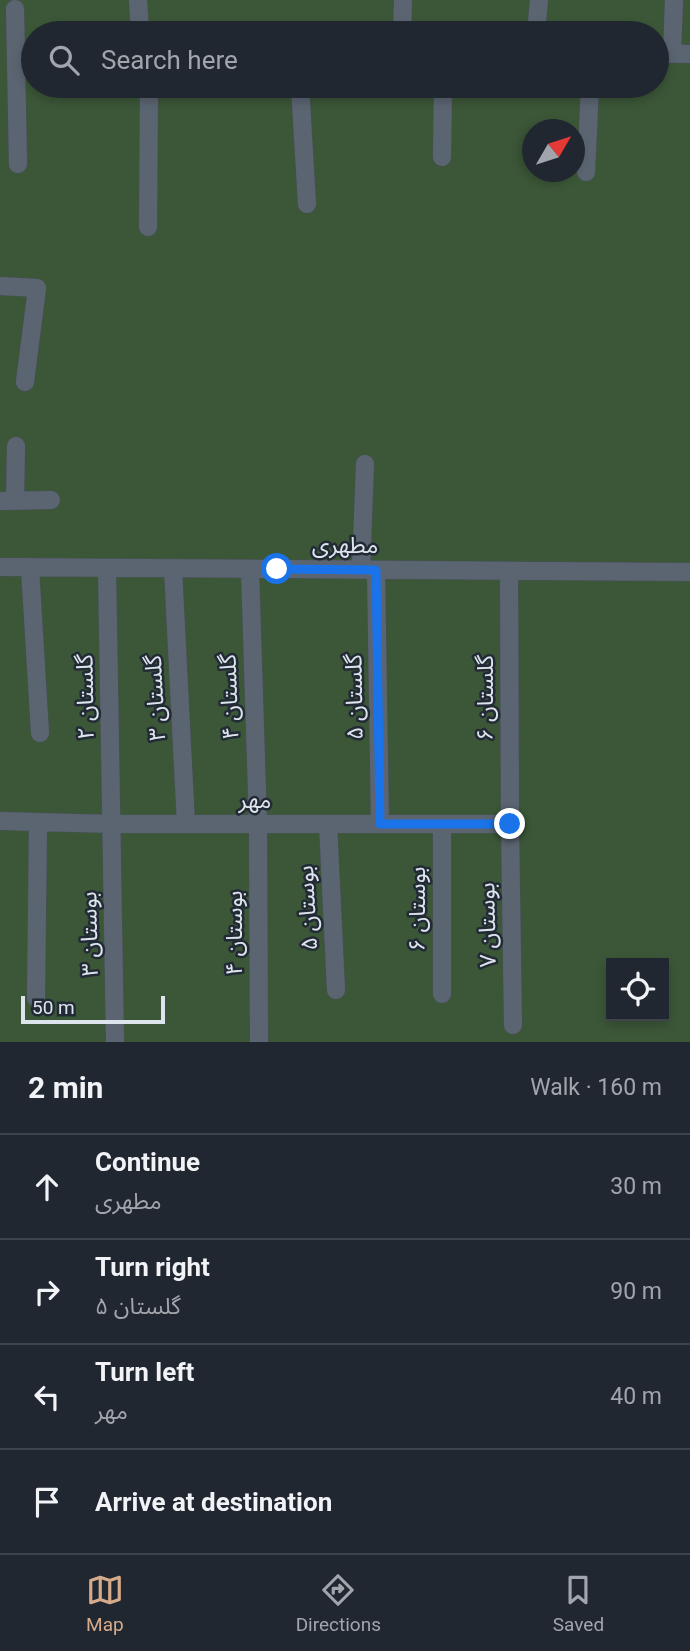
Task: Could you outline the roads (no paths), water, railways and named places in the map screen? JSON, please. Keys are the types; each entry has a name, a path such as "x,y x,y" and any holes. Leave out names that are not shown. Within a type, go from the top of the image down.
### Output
{"street":[{"path":"138,0 139,21"},
{"path":"402,21 403,0"},
{"path":"537,21 539,0"},
{"path":"673,54 674,0"},
{"path":"15,9 9,113 18,164"},
{"path":"148,227 149,98"},
{"path":"301,98 307,204"},
{"path":"442,157 443,98"},
{"path":"586,172 589,98"},
{"path":"0,286 37,288 25,382"},
{"path":"16,446 8,501 51,500"},
{"name":"گلستان ۵","path":"365,464 380,824"},
{"name":"مطهری","path":"0,568 690,572"},
{"path":"30,568 40,733"},
{"name":"گلستان ۲","path":"107,568 112,824"},
{"name":"گلستان ۳","path":"173,569 186,824"},
{"name":"گلستان ۴","path":"250,569 258,824"},
{"name":"گلستان ۶","path":"509,571 510,824"},
{"name":"مهر","path":"0,821 112,824 510,824"},
{"path":"36,998 38,822"},
{"name":"بوستان ۳","path":"112,824 116,1042"},
{"name":"بوستان ۴","path":"258,824 259,1042"},
{"name":"بوستان ۵","path":"328,824 336,990"},
{"name":"بوستان ۶","path":"442,824 442,994"},
{"name":"بوستان ۷","path":"510,824 513,1025"}]}
